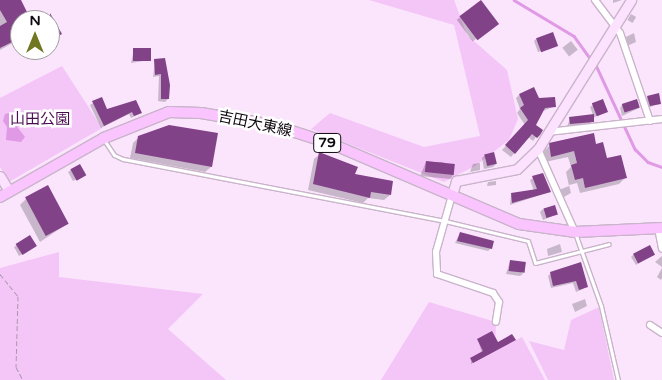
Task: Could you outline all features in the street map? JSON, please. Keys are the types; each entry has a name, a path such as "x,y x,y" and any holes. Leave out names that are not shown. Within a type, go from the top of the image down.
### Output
{"main road":[{"name":"吉田大東線","path":"4,194 103,139 169,112 201,113 273,126 324,142 519,224 574,232 660,228"}],"street":[{"path":"595,0 620,33 650,120"},
{"path":"496,322 500,302 493,293 436,274 436,252 456,181 517,168 538,149 629,2"},
{"path":"548,132 662,119"},
{"path":"538,149 574,232"},
{"path":"0,176 4,194"},
{"path":"660,228 662,249"},
{"path":"650,325 662,334"}],"lane":[{"path":"103,139 114,155 123,159 445,222 528,241 535,264 582,254 609,244"},
{"path":"574,232 601,306 618,380"}],"path":[{"path":"0,274 18,296 16,367 23,380"}],"green space":[{"path":"369,0 454,0 467,35 507,70 518,119 509,140 475,166 444,182 311,129 330,113 424,147 480,136 454,25"},
{"name":"山田公園","path":"62,66 102,128 9,182 0,167 0,98"},
{"path":"59,252 59,277 203,294 168,329 226,380 0,380 0,268"},
{"path":"429,302 496,322 495,351 522,337 545,380 381,380"},
{"path":"599,307 614,380 548,380 529,341 564,350 571,320"}],"shaded area":[{"path":"13,112 15,124 25,137 21,142 6,140 7,127 3,121 5,114"}],"building":[{"path":"0,0 21,0 26,10 10,10 10,43 0,48 0,26 7,22 0,10"},
{"path":"481,0 499,24 477,40 459,16"},
{"path":"553,32 558,46 541,52 536,38"},
{"path":"133,48 151,48 151,61 133,61"},
{"path":"165,58 170,85 169,99 161,99 161,74 155,75 154,59"},
{"path":"534,87 539,98 555,97 556,107 545,108 536,125 543,130 540,135 537,138 532,134 515,154 505,145 528,120 520,108 524,105 519,94"},
{"path":"659,93 661,104 650,106 647,96"},
{"path":"102,97 107,109 136,100 142,113 134,116 132,112 104,126 92,101"},
{"path":"603,99 608,112 597,116 592,103"},
{"path":"637,99 640,108 625,113 622,104"},
{"path":"594,114 594,122 570,124 569,117"},
{"path":"169,125 218,133 212,167 135,153 138,136"},
{"path":"594,133 596,144 603,142 607,158 621,155 627,178 585,188 583,178 575,180 571,165 577,163 574,151 551,157 549,143"},
{"path":"319,152 358,167 355,174 393,181 391,195 371,192 370,198 313,184"},
{"path":"494,152 497,164 487,166 484,154"},
{"path":"426,161 455,164 454,175 425,172"},
{"path":"80,164 86,175 77,181 70,169"},
{"path":"543,173 551,192 512,203 511,193 537,189 532,176"},
{"path":"48,185 69,224 46,236 25,197"},
{"path":"555,205 558,215 546,218 544,209"},
{"path":"460,232 494,241 492,249 457,241"},
{"path":"30,235 37,246 22,255 16,244"},
{"path":"650,245 655,255 638,263 633,254"},
{"path":"510,260 526,262 525,273 509,271"},
{"path":"581,262 588,287 579,290 576,281 553,286 550,272"},
{"path":"492,331 498,342 512,334 516,340 473,363 470,358 483,351 477,339"}],"waterway":[{"path":"514,0 574,36 591,59"},
{"path":"595,63 635,149 648,162 662,167"}]}
